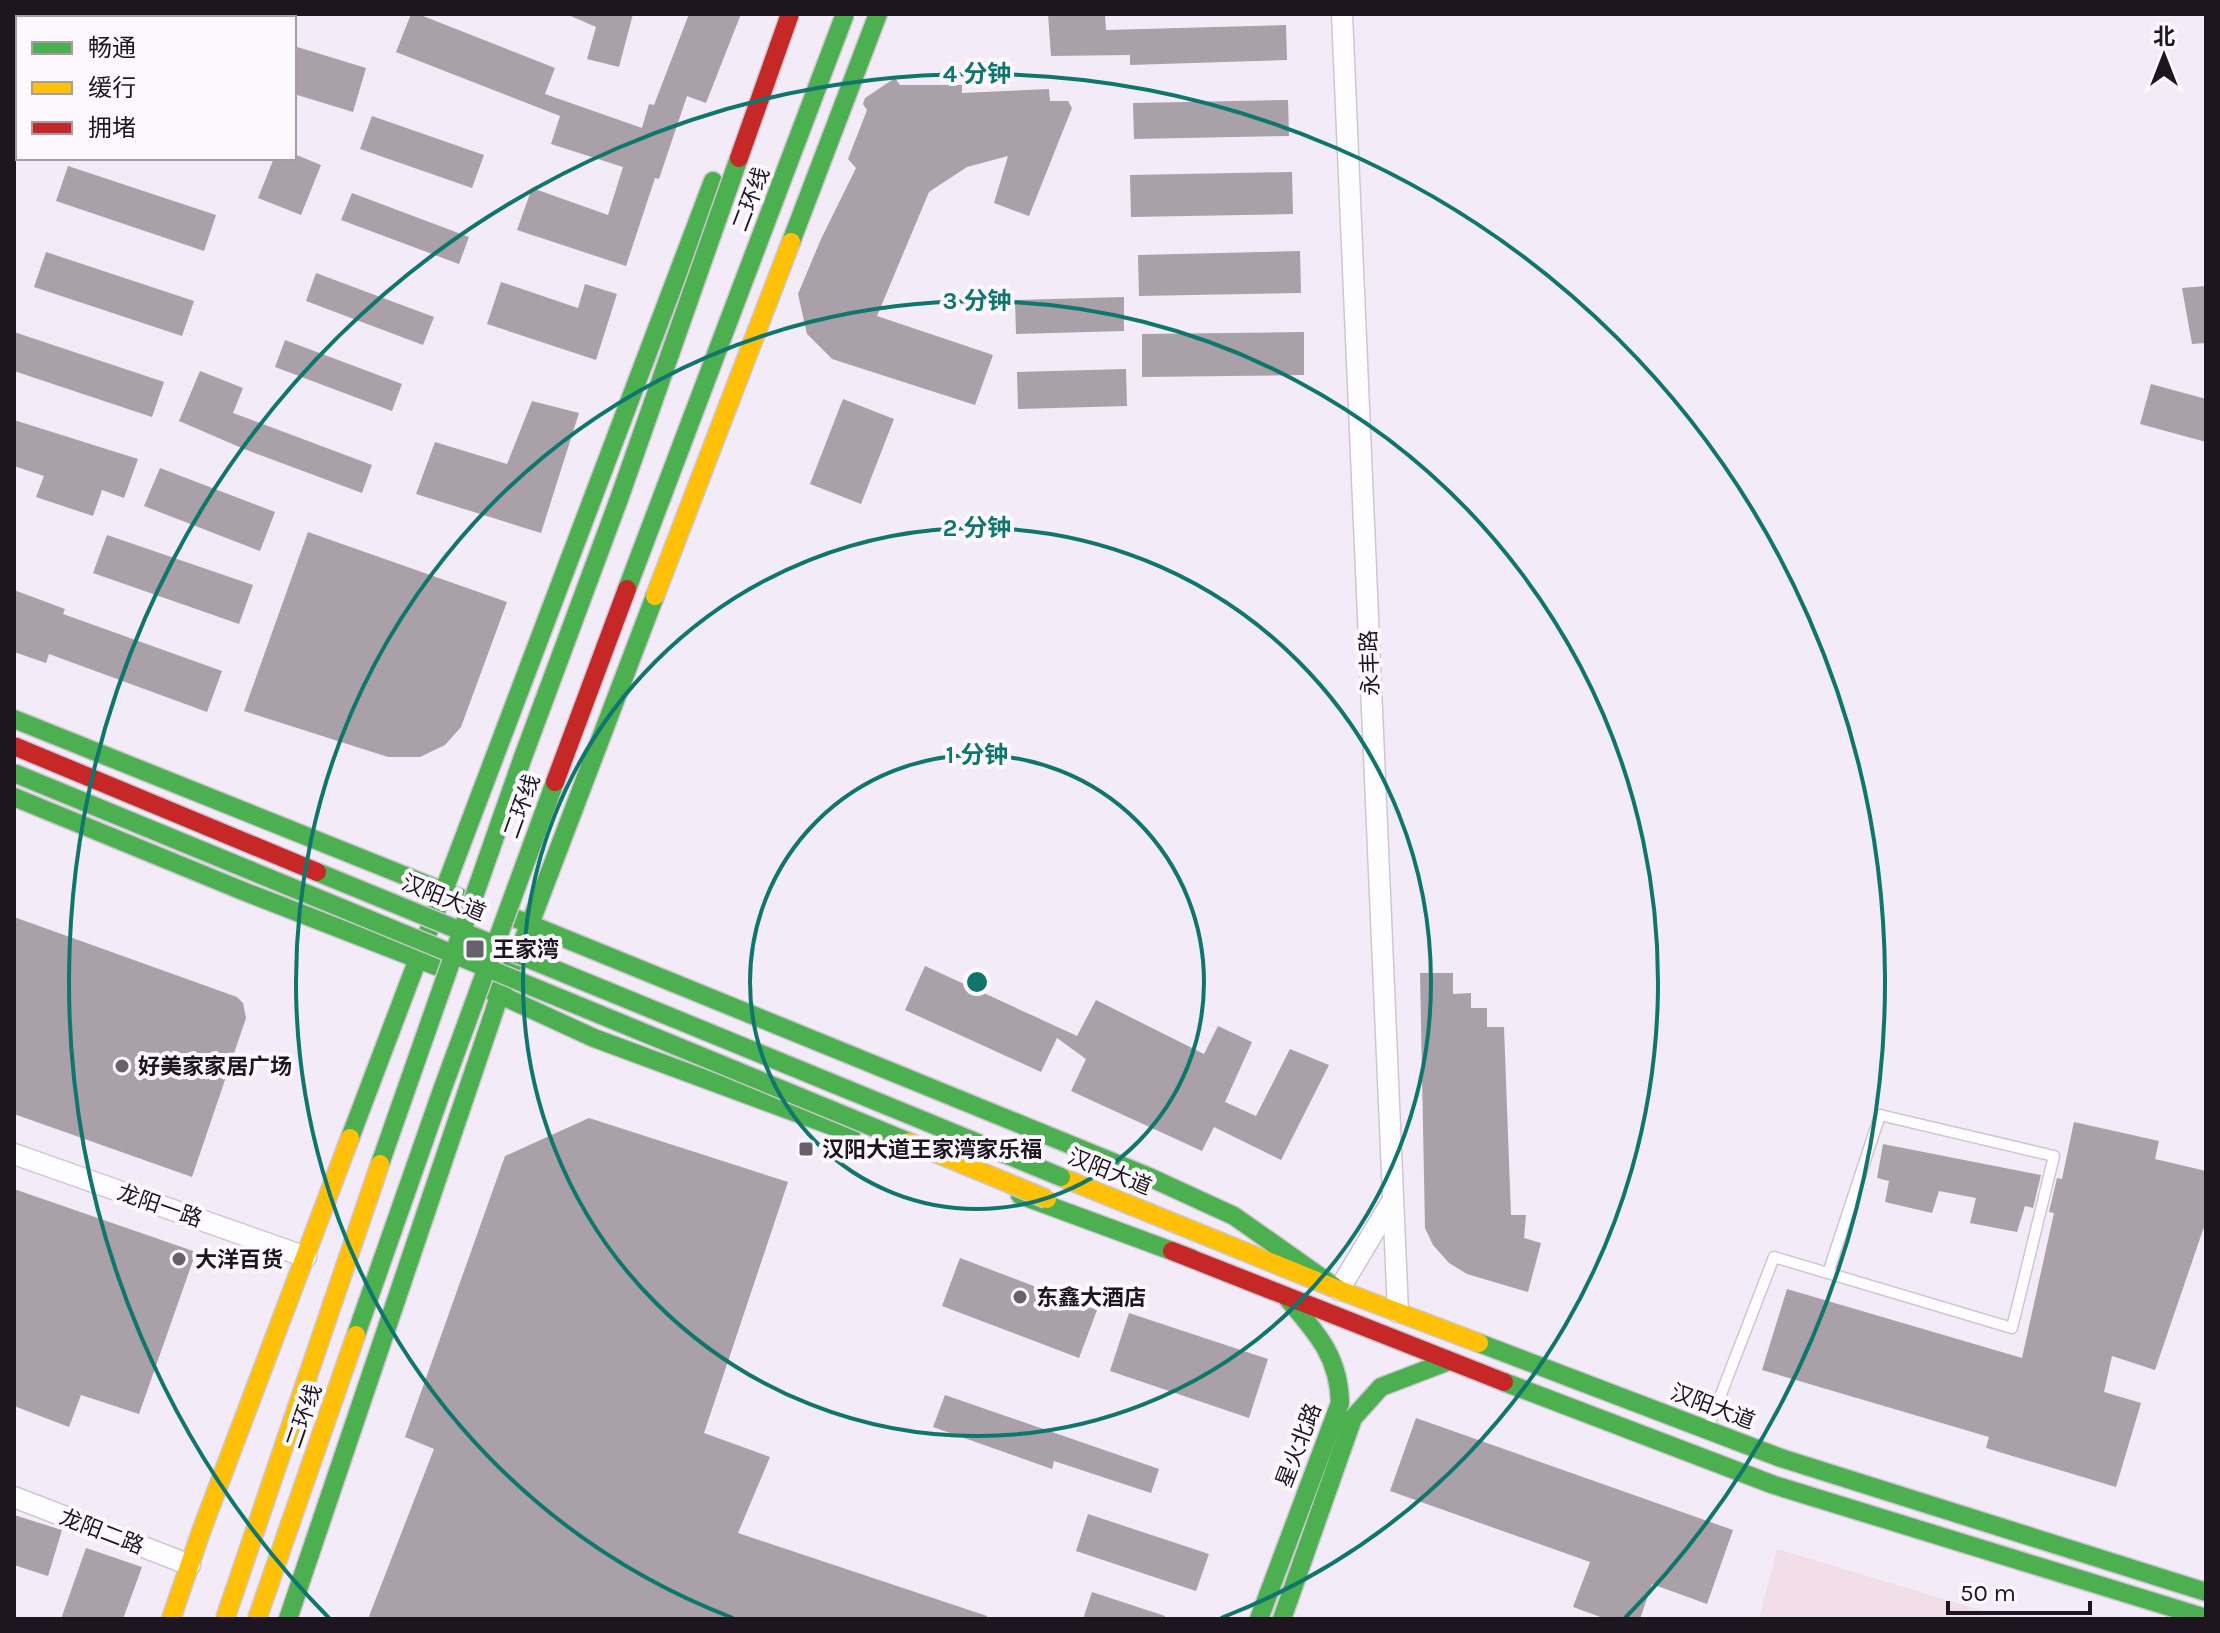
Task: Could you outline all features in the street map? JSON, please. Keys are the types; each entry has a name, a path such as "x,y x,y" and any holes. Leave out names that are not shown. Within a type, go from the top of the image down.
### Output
{"main road":[{"path":"171,1619 776,14"},
{"name":"二环线","path":"225,1619 417,1055 619,499 790,14"},
{"name":"二环线","path":"257,1619 452,1063 654,515 845,14"},
{"path":"288,1619 500,994 530,924 878,14"},
{"path":"14,719 530,924 1147,1176 1234,1216 1339,1290"},
{"name":"汉阳大道","path":"14,746 639,1006 1339,1290 1781,1458 2206,1592"},
{"path":"14,773 1287,1298 1449,1361 1774,1485 2206,1618"},
{"path":"14,797 420,960 594,1038 1191,1258"},
{"name":"星火北路","path":"1259,1619 1340,1403 1341,1380 1328,1347 1287,1298"},
{"name":"星火北路","path":"1282,1619 1353,1418 1381,1387 1449,1361"}],"street":[{"name":"永丰路","path":"1342,14 1398,1312"},
{"name":"龙阳一路","path":"14,1154 306,1257"},
{"path":"1339,1290 1391,1203"},
{"name":"龙阳二路","path":"14,1497 190,1565"}],"lane":[{"path":"1707,1430 1774,1257 2012,1328 2054,1156 1880,1115 1828,1273"}],"shaded area":[{"path":"1777,1549 2010,1619 1759,1619"}],"building":[{"path":"411,14 418,14 555,68 545,94 642,128 649,104 654,105 689,14 741,14 706,103 687,96 659,179 655,178 626,266 517,230 532,188 608,215 623,167 551,144 560,116 396,52"},
{"path":"566,14 633,14 619,67 587,59 596,27"},
{"path":"1048,14 1105,14 1106,30 1286,25 1287,60 1130,65 1130,55 1051,56"},
{"path":"296,47 366,68 353,112 296,95"},
{"path":"895,78 900,85 962,85 962,93 1049,89 1050,101 1068,101 1072,108 1029,216 994,203 1008,156 967,167 929,192 877,316 993,355 975,405 832,359 807,334 798,294 856,168 848,159 867,110 863,104 865,98"},
{"path":"1288,100 1289,136 1134,139 1133,103"},
{"path":"372,116 484,155 472,188 360,149"},
{"path":"296,155 321,165 301,215 258,198 273,160 296,160"},
{"path":"68,166 216,215 204,251 56,201"},
{"path":"1292,172 1293,214 1131,217 1130,175"},
{"path":"352,193 469,237 459,264 341,220"},
{"path":"1300,251 1301,293 1139,296 1138,255"},
{"path":"46,252 194,301 182,336 34,287"},
{"path":"316,273 434,317 423,345 306,301"},
{"path":"501,282 578,308 585,284 617,294 596,360 487,324"},
{"path":"2206,286 2206,343 2192,344 2182,288"},
{"path":"1124,297 1124,331 1016,334 1015,300"},
{"path":"14,332 164,382 152,417 14,371"},
{"path":"1304,332 1304,375 1142,377 1142,334"},
{"path":"285,340 402,384 392,411 275,367"},
{"path":"1126,369 1127,406 1018,409 1017,372"},
{"path":"200,371 243,388 233,413 372,465 362,493 179,421"},
{"path":"2151,384 2206,399 2206,442 2140,424"},
{"path":"843,399 894,419 861,504 810,484"},
{"path":"532,401 579,413 541,533 416,494 435,442 507,464"},
{"path":"14,420 138,459 124,498 102,490 93,516 36,497 44,476 14,466"},
{"path":"160,468 275,512 260,551 144,506"},
{"path":"308,532 507,602 461,727 445,745 420,757 388,757 244,711"},
{"path":"107,535 253,585 239,624 93,573"},
{"path":"14,590 65,609 63,614 222,671 207,712 49,654 46,663 14,652"},
{"name":"好美家家居广场","path":"14,917 237,997 243,1003 246,1018 192,1177 14,1114"},
{"path":"925,966 1077,1036 1096,1000 1204,1054 1218,1026 1252,1042 1225,1102 1256,1116 1290,1049 1329,1065 1281,1160 1214,1127 1202,1151 1071,1091 1086,1059 1057,1038 1041,1072 905,1010"},
{"path":"1420,973 1453,973 1453,994 1471,993 1471,1008 1487,1008 1487,1027 1504,1027 1511,1215 1526,1215 1524,1238 1541,1243 1528,1292 1467,1274 1449,1263 1433,1245 1425,1228"},
{"path":"589,1118 788,1182 704,1433 770,1457 738,1533 987,1616 986,1619 368,1619 434,1449 405,1437 505,1156"},
{"path":"2074,1122 2159,1141 2155,1159 2206,1171 2206,1221 2155,1370 2112,1356 2104,1392 2141,1403 2116,1487 1986,1448 1989,1437 1762,1370 1787,1289 2022,1358 2054,1213 2049,1212 2057,1178 2062,1179"},
{"path":"1883,1144 2041,1175 2033,1208 2025,1206 2017,1232 1970,1223 1976,1198 1939,1191 1932,1213 1885,1202 1889,1181 1877,1178"},
{"path":"14,1189 196,1252 139,1414 81,1395 69,1427 14,1406"},
{"path":"960,1258 1097,1310 1079,1358 942,1306"},
{"path":"1129,1313 1268,1359 1249,1418 1110,1371"},
{"path":"945,1395 1159,1469 1151,1493 1054,1461 1052,1469 933,1427"},
{"path":"1416,1418 1733,1530 1707,1604 1652,1584 1640,1619 1606,1619 1573,1607 1590,1562 1390,1491"},
{"path":"1088,1514 1209,1554 1196,1591 1076,1551"},
{"path":"14,1515 62,1530 48,1576 14,1565"},
{"path":"86,1548 142,1567 123,1619 61,1619"},
{"path":"1092,1592 1165,1616 1164,1619 1083,1619"}],"traffic: fast":[{"path":"627,589 845,14"},
{"path":"791,242 878,14"},
{"path":"380,1164 739,158"},
{"path":"350,1138 713,181"},
{"path":"288,1619 500,994 530,924 655,596"},
{"path":"14,719 463,899"},
{"path":"14,773 909,1142"},
{"path":"356,1335 555,782"},
{"path":"14,797 436,966"},
{"path":"317,872 1061,1177"},
{"path":"512,917 1147,1176 1234,1216 1339,1290"},
{"path":"483,987 594,1038 851,1133"},
{"path":"1020,1195 1191,1258"},
{"path":"1259,1619 1340,1403 1339,1386 1324,1346 1287,1298"},
{"path":"1479,1343 1781,1458 2206,1592"},
{"path":"1282,1619 1353,1418 1381,1387 1449,1361"},
{"path":"1504,1382 1774,1485 2206,1618"}],"traffic: slow":[{"path":"655,596 791,242"},
{"path":"171,1619 350,1138"},
{"path":"909,1142 1047,1199"},
{"path":"225,1619 380,1164"},
{"path":"1061,1177 1339,1290 1479,1343"},
{"path":"257,1619 356,1335"}],"traffic: jam":[{"path":"739,158 790,14"},
{"path":"555,782 627,589"},
{"path":"14,746 317,872"},
{"path":"1172,1251 1504,1382"}],"place":[{"name":"王家湾","path":"475,949"},
{"name":"好美家家居广场","path":"122,1066"},
{"name":"汉阳大道王家湾家乐福","path":"806,1149"},
{"name":"大洋百货","path":"179,1259"},
{"name":"东鑫大酒店","path":"1020,1297"}]}
